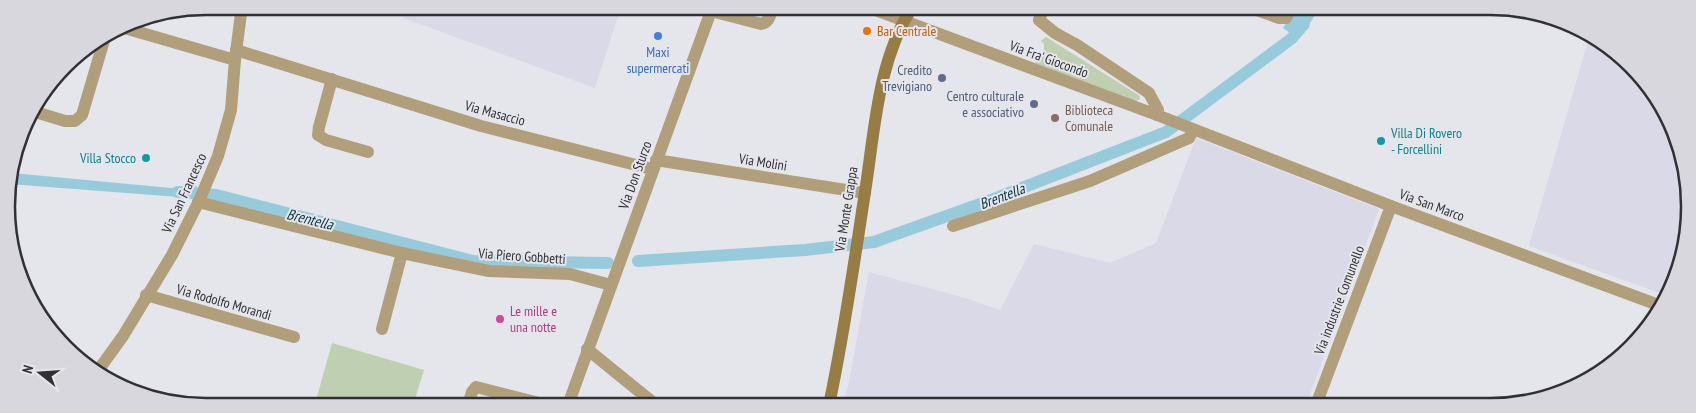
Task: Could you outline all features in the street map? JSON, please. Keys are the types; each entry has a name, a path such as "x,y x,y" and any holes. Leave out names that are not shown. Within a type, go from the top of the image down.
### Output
{"main road":[{"name":"Via Monte Grappa","path":"830,398 883,77 890,50 907,15"}],"street":[{"name":"Via San Francesco","path":"101,367 123,336 146,295 172,255 199,201 218,156 231,110 241,15"},
{"name":"Via Don Sturzo","path":"570,398 710,15"},
{"path":"731,15 760,24 766,23 771,15"},
{"name":"Via Fra' Giocondo","path":"890,15 1186,127"},
{"path":"1041,15 1039,20 1056,33 1078,45 1149,93 1159,116"},
{"path":"1271,15 1279,18 1286,18 1288,15"},
{"name":"Via Masaccio","path":"133,30 332,80 481,126 654,165"},
{"path":"40,113 65,121 75,121 82,115 102,46"},
{"path":"332,80 318,135 326,140 368,152"},
{"path":"953,226 1090,181 1189,138 1186,127"},
{"name":"Via San Marco","path":"1186,127 1391,206 1654,303"},
{"name":"Via Molini","path":"654,165 865,193"},
{"name":"Via Piero Gobbetti","path":"199,201 402,253 489,271 570,274 611,285"},
{"name":"Via industrie Comunello","path":"1319,398 1391,206"},
{"path":"382,329 402,253"},
{"name":"Via Rodolfo Morandi","path":"146,295 294,337"},
{"path":"587,349 647,398"},
{"path":"470,398 476,387 519,398"}],"shaded area":[{"path":"396,15 618,15 595,88"},
{"path":"1588,42 1616,63 1633,80 1649,100 1671,145 1681,194 1681,219 1671,268 1660,293 1529,246"},
{"path":"1196,138 1379,209 1309,398 845,398 869,272 965,298 1000,310 1034,244 1110,263 1156,243"}],"green space":[{"path":"1046,37 1140,96 1139,100 1133,101 1035,63 1035,56 1041,54 1044,50 1044,44 1041,41"},
{"path":"332,343 424,370 415,398 317,398"}],"water":[{"path":"1291,15 1315,15 1299,39 1283,28"},
{"path":"18,174 171,188 197,186 192,198 17,185"}],"waterway":[{"name":"Brentella","path":"638,261 805,250 874,242 983,203 1166,132 1291,39 1304,24"},
{"name":"Brentella","path":"178,192 216,195 473,261 608,263"}],"place":[{"name":"Bar Centrale","path":"867,31"},
{"name":"Maxi supermercati","path":"658,36"},
{"name":"Credito Trevigiano","path":"942,78"},
{"name":"Centro culturale e associativo","path":"1034,104"},
{"name":"Biblioteca Comunale","path":"1055,118"},
{"name":"Villa Di Rovero - Forcellini","path":"1381,141"},
{"name":"Villa Stocco","path":"146,158"},
{"name":"Le mille e una notte","path":"500,319"}]}
